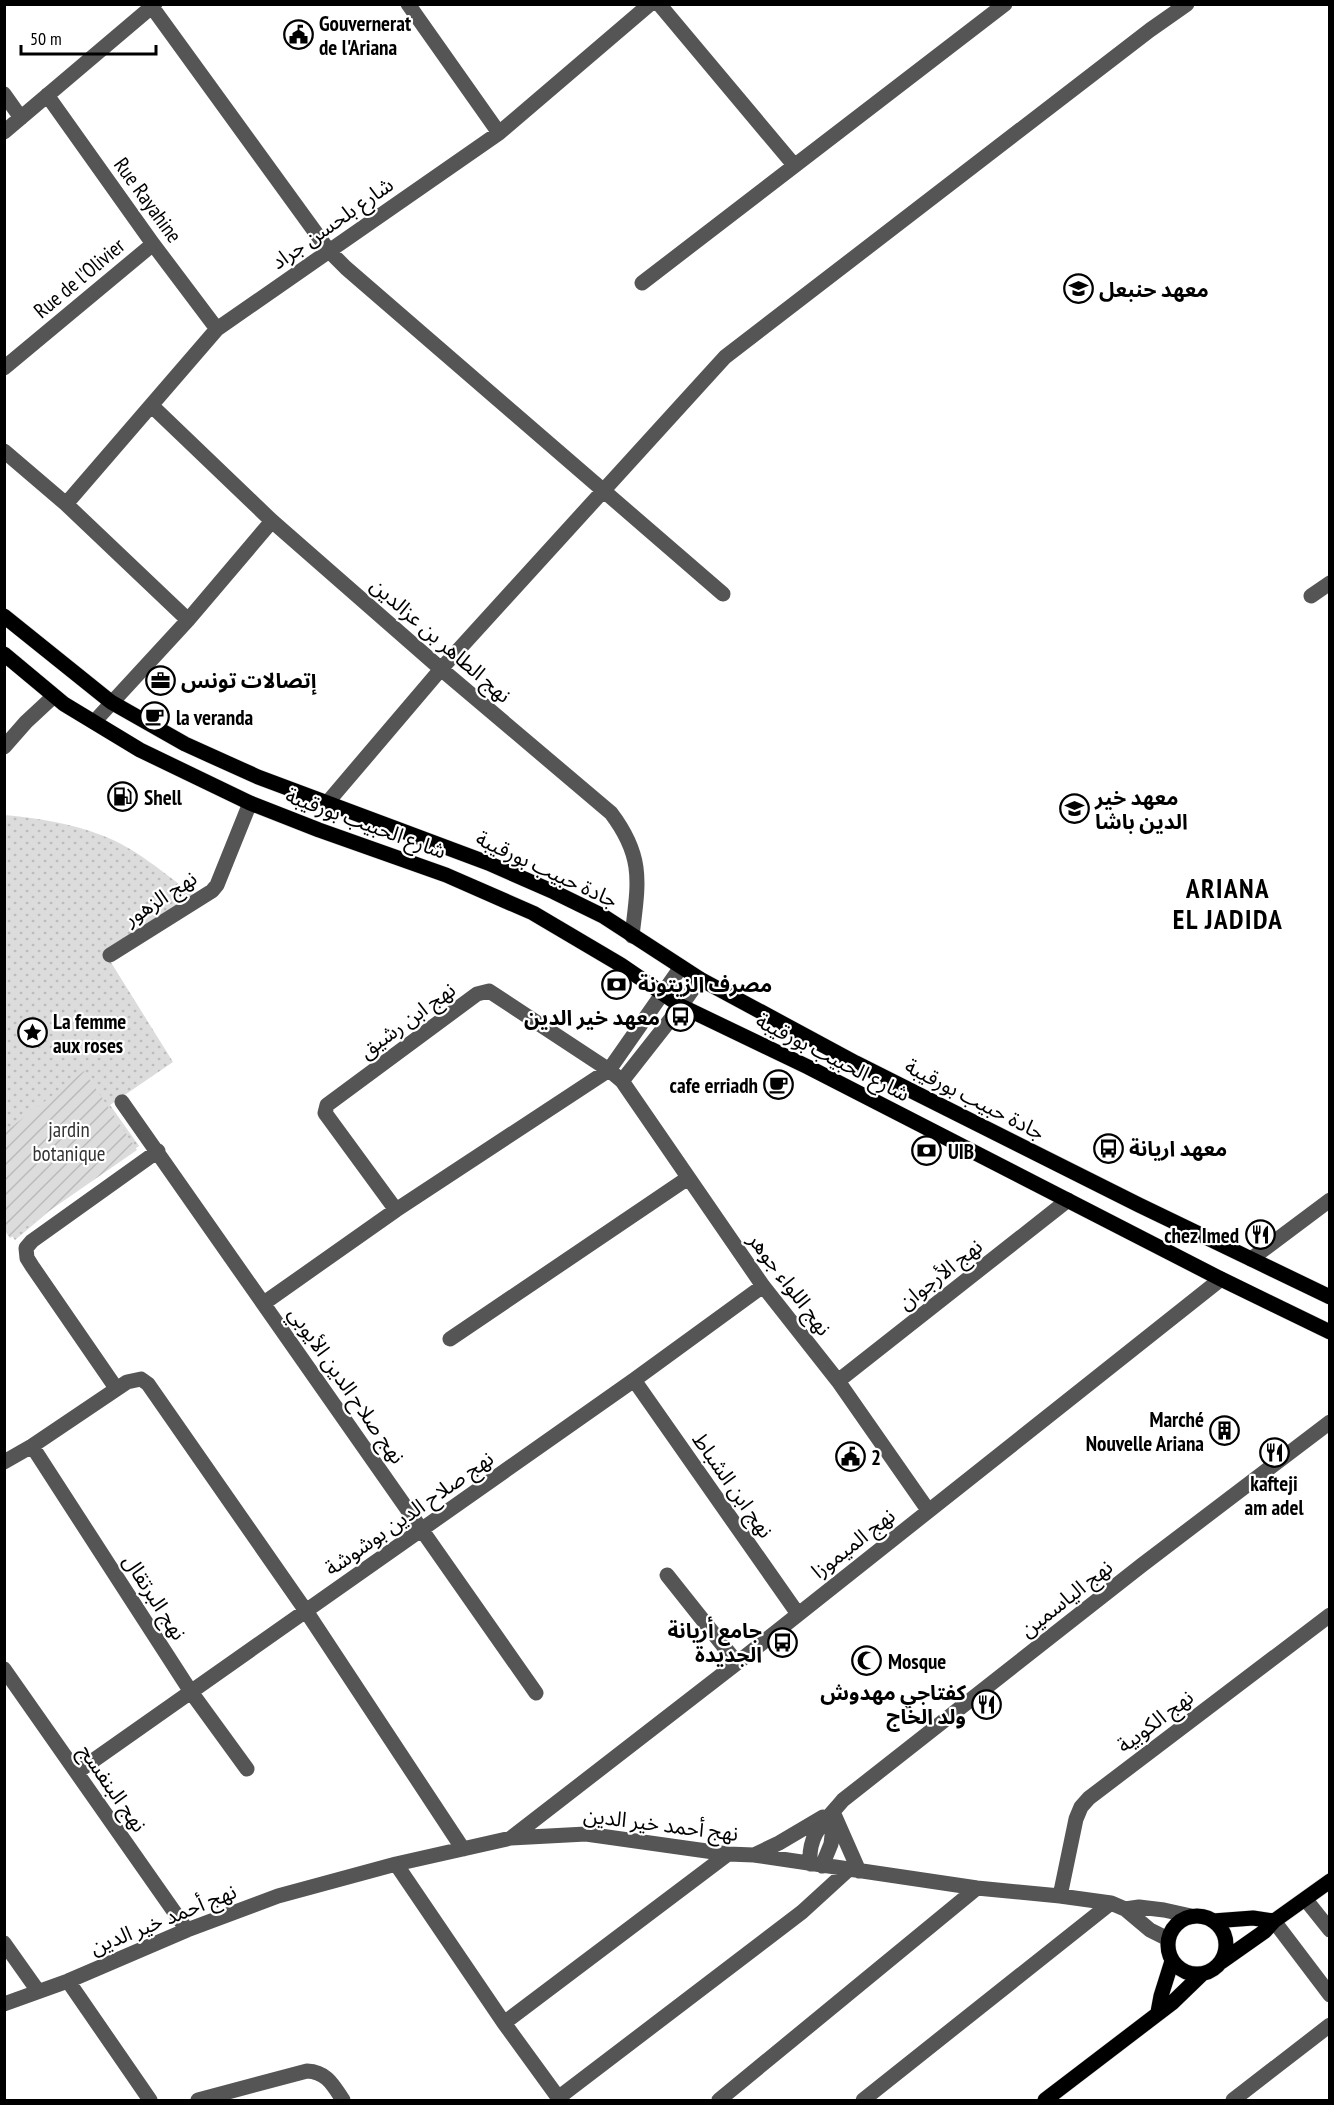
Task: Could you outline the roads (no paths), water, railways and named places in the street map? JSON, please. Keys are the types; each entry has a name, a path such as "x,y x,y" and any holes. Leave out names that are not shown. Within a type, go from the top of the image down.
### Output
{"main road":[{"name":"جادة حبيب بورقيبة","path":"4,616 111,702 184,744 258,777 488,863 603,916 700,979 856,1063 1329,1297"},
{"name":"شارع الحبيب بورقيبة","path":"4,654 54,696 141,750 250,803 446,875 533,913 621,965 681,1006 808,1067 1329,1332"},
{"path":"1221,1962 1226,1940 1221,1929 1213,1921 1203,1916 1191,1916 1181,1920 1173,1928 1168,1939 1168,1950 1172,1961 1180,1969 1190,1974 1202,1974 1212,1970 1329,1881"},
{"path":"1213,1921 1253,1918 1274,1921"},
{"path":"1158,2012 1172,1961"},
{"path":"1046,2100 1172,2003 1202,1974"}],"street":[{"path":"408,4 500,133"},
{"name":"شارع بلحسن جراد","path":"66,504 218,328 500,133 650,4"},
{"path":"659,4 794,165"},
{"path":"642,283 1005,4"},
{"path":"327,802 441,669 725,357 1187,4"},
{"path":"4,132 154,6 329,251 602,492 723,594"},
{"path":"4,94 21,118"},
{"name":"Rue Rayahine","path":"47,95 153,244 218,328"},
{"name":"Rue de l'Olivier","path":"4,368 153,244"},
{"name":"نهج الطاهر بن عزالدين","path":"152,406 272,521 441,669 611,813 631,844 636,860 638,884 632,936"},
{"path":"4,451 66,504 188,620"},
{"path":"94,722 188,620 272,521"},
{"path":"1311,596 1329,583"},
{"path":"4,747 54,696"},
{"name":"نهج الزهور","path":"110,955 212,891 217,885 250,803"},
{"path":"264,1303 396,1210 609,1070 681,967"},
{"path":"621,1081 700,979"},
{"name":"نهج ابن رشيق","path":"396,1210 324,1109 477,994 489,991 609,1070 621,1081"},
{"name":"نهج اللواء جوهر","path":"621,1081 763,1286 838,1381 928,1510"},
{"name":"نهج صلاح الدين الأيوبي","path":"122,1102 536,1693"},
{"path":"116,1388 32,1266 27,1258 26,1248 32,1241 158,1151"},
{"path":"450,1339 688,1178"},
{"name":"نهج الأرجوان","path":"838,1381 1068,1200"},
{"path":"1251,1259 1329,1200"},
{"name":"نهج الميموزا","path":"510,1838 737,1663 1221,1279"},
{"name":"نهج صلاح الدين بوشوشة","path":"77,1772 634,1380 763,1286"},
{"path":"4,1462 32,1446 116,1388 135,1379 141,1379 148,1384 306,1611 463,1849"},
{"name":"نهج ابن الشباط","path":"634,1380 798,1614"},
{"name":"نهج الياسمين","path":"754,1855 834,1812 848,1795 1329,1422"},
{"name":"نهج البرتقال","path":"32,1446 191,1692 247,1769"},
{"path":"667,1575 737,1663"},
{"name":"نهج الكوبية","path":"1060,1896 1076,1819 1081,1807 1089,1798 1329,1615"},
{"name":"نهج البنفسج","path":"4,1669 187,1930"},
{"path":"816,1865 831,1844 834,1812"},
{"path":"396,1864 504,2023 559,2099 854,1870 834,1812"},
{"name":"نهج أحمد خير الدين","path":"4,2004 68,1981 187,1930 278,1896 396,1864 510,1838 586,1834 728,1854 754,1855 977,1888 1060,1896 1191,1916"},
{"path":"504,2023 728,1854"},
{"path":"719,2100 977,1888"},
{"path":"1306,1900 1329,1930"},
{"path":"863,2100 1118,1906 1150,1930 1168,1939"},
{"path":"1274,1921 1329,1995"},
{"path":"4,1943 38,1991"},
{"path":"68,1981 150,2100"},
{"path":"1233,2100 1329,2025"},
{"path":"198,2100 307,2071 318,2072 330,2080 344,2100"}],"place":[{"name":"Gouvernerat de l'Ariana","path":"298,35"},
{"name":"معهد حنبعل","path":"1078,289"},
{"name":"إتصالات تونس","path":"160,680"},
{"name":"la veranda","path":"155,717"},
{"name":"Shell","path":"123,797"},
{"name":"معهد خير الدين باشا","path":"1074,809"},
{"name":"مصرف الزيتونة","path":"617,984"},
{"name":"معهد خير الدين","path":"681,1017"},
{"name":"La femme aux roses","path":"32,1033"},
{"name":"cafe erriadh","path":"779,1085"},
{"name":"معهد اريانة","path":"1108,1148"},
{"name":"UIB","path":"927,1151"},
{"name":"chez Imed","path":"1260,1235"},
{"name":"Marché Nouvelle Ariana","path":"1225,1431"},
{"name":"kafteji am adel","path":"1274,1452"},
{"name":"2","path":"850,1457"},
{"name":"جامع أريانة الجديدة","path":"783,1642"},
{"name":"Mosque","path":"867,1661"},
{"name":"كفتاجي مهدوش ولد الخاج","path":"987,1704"}],"district":[{"name":"ARIANA EL JADIDA","path":"1228,904"}],"park label":[{"name":"jardin botanique","path":"69,1141"}]}
